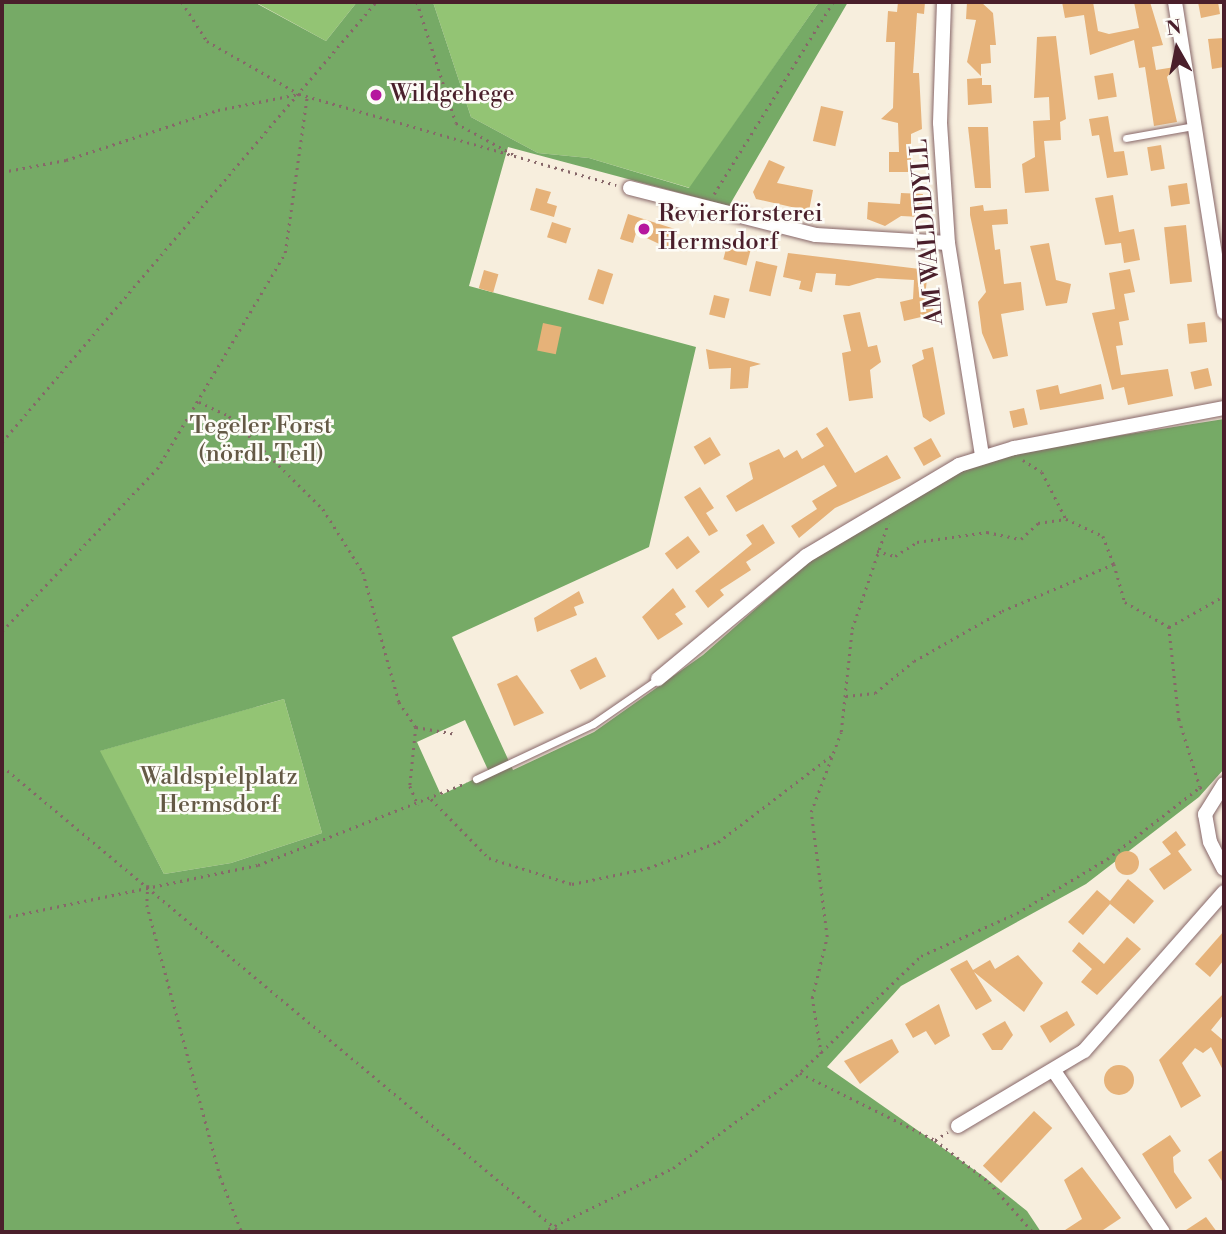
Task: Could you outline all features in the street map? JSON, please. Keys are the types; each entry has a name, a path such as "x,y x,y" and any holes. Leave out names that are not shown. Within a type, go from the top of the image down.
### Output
{"street":[{"name":"AM WALDIDYLL","path":"944,2 940,123 948,243 982,456"},
{"path":"1175,2 1198,126 1224,312"},
{"path":"630,188 705,209 863,242 948,243"},
{"path":"658,679 794,564 888,506 982,456 1224,408"},
{"path":"1224,784 1213,797 1206,825 1224,869"},
{"path":"958,1126 1084,1051 1224,892"},
{"path":"1054,1071 1163,1232"}],"lane":[{"path":"1126,138 1198,126"},
{"path":"476,779 593,724 658,679"}],"path":[{"path":"182,2 207,41 306,97 630,188"},
{"path":"2,442 376,2"},
{"path":"416,2 456,123 523,160"},
{"path":"705,209 833,2"},
{"path":"2,173 66,160 218,110 299,94"},
{"path":"2,631 156,469 199,402 285,253 306,97"},
{"path":"199,402 229,416 323,509 363,572 399,702 415,727 410,786 418,805"},
{"path":"1014,448 1042,471 1066,519"},
{"path":"821,1054 812,998 827,937 811,812 834,754 845,696 852,629 888,506"},
{"path":"877,551 895,556 918,542 987,532 1021,539 1038,523 1066,519 1102,536 1114,564 1125,602 1169,627"},
{"path":"845,696 875,693 915,662 1002,611 1114,564"},
{"path":"1169,627 1224,596"},
{"path":"1169,627 1179,719 1200,787 1213,797"},
{"path":"415,727 456,734"},
{"path":"430,799 489,858 572,884 648,868 718,842 834,754"},
{"path":"2,766 148,885 560,1232"},
{"path":"2,918 148,885 258,865 418,805 476,779"},
{"path":"542,1232 551,1225 673,1168 800,1073 921,956 1017,914 1107,859 1200,787"},
{"path":"148,885 147,905 220,1176 242,1232"},
{"path":"800,1073 935,1140 989,1182 1033,1232"}],"green space":[{"name":"Tegeler Forst (nördl. Teil)","path":"2,2 254,2 326,41 357,2 433,2 471,117 538,153 589,158 689,188 819,2 848,2 729,206 508,147 469,286 696,347 649,547 452,637 513,770 594,732 703,655 810,561 967,468 1022,451 1224,419 1224,769 1199,797 1086,884 901,986 827,1067 983,1176 1027,1211 1041,1232 2,1232","holes":["284,699 322,833 231,863 164,874 100,751","465,720 489,772 441,795 417,742"]},
{"path":"255,2 357,2 326,41"},
{"path":"433,2 819,2 690,188 589,158 538,153 471,117"},
{"name":"Waldspielplatz Hermsdorf","path":"284,699 322,833 231,863 164,874 99,751"}],"building":[{"path":"898,2 925,2 924,14 917,13 913,73 919,73 922,129 911,134 911,172 889,172 889,152 899,152 898,123 881,119 893,108 895,42 886,42 888,11 897,12"},
{"path":"967,2 981,2 993,13 996,45 990,45 991,63 981,64 981,76 967,62 976,20 966,19"},
{"path":"1062,2 1093,2 1098,31 1109,34 1139,28 1134,2 1150,2 1163,45 1152,47 1156,70 1175,67 1167,77 1177,122 1154,126 1145,67 1139,68 1134,40 1090,55 1084,15 1065,18"},
{"path":"1198,2 1218,2 1220,14 1201,18"},
{"path":"1056,36 1066,119 1060,122 1061,140 1044,141 1049,191 1025,193 1022,164 1035,157 1033,121 1050,120 1049,97 1034,98 1037,37"},
{"path":"1224,38 1224,67 1212,69 1208,39"},
{"path":"1113,73 1117,97 1098,100 1094,76"},
{"path":"982,78 982,85 991,85 992,103 968,105 967,79"},
{"path":"821,106 843,111 835,146 813,141"},
{"path":"1108,116 1114,152 1124,151 1128,175 1107,178 1099,135 1092,136 1089,119"},
{"path":"968,127 988,127 991,188 975,188"},
{"path":"1161,145 1165,169 1151,171 1147,147"},
{"path":"769,160 785,167 777,183 813,190 809,211 756,199 753,192"},
{"path":"1187,183 1190,204 1171,206 1168,186"},
{"path":"536,188 551,192 547,203 557,206 554,217 530,210"},
{"path":"901,193 923,194 921,217 901,216 885,226 867,219 868,202 900,204"},
{"path":"1113,195 1119,232 1134,229 1140,260 1124,263 1121,243 1105,245 1095,198"},
{"path":"983,205 984,211 1007,209 1008,224 992,225 995,250 1000,249 1004,284 1021,282 1024,310 1001,314 1008,356 993,359 982,333 978,302 986,292 970,215 970,207"},
{"path":"628,214 678,230 672,250 636,233 633,243 620,239"},
{"path":"552,222 571,228 566,243 547,237"},
{"path":"1186,225 1192,282 1170,284 1164,227"},
{"path":"729,238 752,244 746,265 723,259"},
{"path":"1049,243 1056,280 1071,284 1067,303 1046,306 1030,246"},
{"path":"788,253 928,270 925,297 931,296 934,314 904,321 900,302 913,299 914,280 877,278 849,286 835,285 836,274 816,273 812,292 799,289 801,281 783,277"},
{"path":"756,261 777,266 770,296 749,291"},
{"path":"598,269 613,274 603,304 588,299"},
{"path":"1130,269 1135,292 1124,294 1129,320 1119,322 1123,345 1116,346 1121,375 1168,369 1173,396 1128,405 1124,387 1112,390 1092,313 1115,309 1109,273"},
{"path":"484,270 498,274 493,292 479,288"},
{"path":"714,295 730,299 725,318 709,314"},
{"path":"860,312 868,347 877,345 881,362 870,370 873,398 849,401 842,353 851,351 843,315"},
{"path":"1205,322 1207,342 1189,344 1187,324"},
{"path":"543,323 562,327 556,354 537,350"},
{"path":"933,347 945,414 930,422 923,417 912,365 924,359 922,350"},
{"path":"706,349 761,364 750,367 748,388 730,389 731,368 709,369"},
{"path":"1208,368 1212,386 1195,390 1190,372"},
{"path":"1101,384 1104,399 1040,410 1036,390 1058,385 1060,394"},
{"path":"1024,408 1028,425 1013,428 1009,411"},
{"path":"827,427 855,473 887,455 901,478 835,508 799,538 791,526 817,509 812,501 837,486 824,465 736,512 726,496 753,479 749,463 779,449 784,458 797,450 802,459 824,446 816,434"},
{"path":"710,437 721,455 705,465 694,447"},
{"path":"931,438 941,456 924,466 914,448"},
{"path":"700,487 714,508 706,513 718,531 709,536 684,497"},
{"path":"763,524 775,543 746,562 751,570 720,590 724,595 708,608 695,591 752,544 746,535"},
{"path":"688,536 700,552 677,569 665,553"},
{"path":"673,588 686,607 675,614 683,624 658,640 642,617"},
{"path":"579,591 584,603 574,607 577,615 537,632 534,618"},
{"path":"596,657 606,677 580,690 570,670"},
{"path":"517,675 544,713 514,726 497,684"},
{"path":"1176,831 1186,845 1178,851 1192,870 1164,890 1149,869 1171,854 1162,842"},
{"path":"1127,851 1135,855 1139,863 1135,871 1127,875 1119,871 1115,863 1119,855"},
{"path":"1128,879 1154,901 1134,924 1110,904 1083,935 1068,922 1097,890 1110,901"},
{"path":"1224,931 1224,960 1210,977 1195,964"},
{"path":"1127,937 1141,949 1097,995 1081,982 1092,969 1072,951 1079,942 1104,964"},
{"path":"1018,955 1043,983 1024,1012 974,972 992,1001 976,1010 950,969 967,960 973,970 990,960 995,969"},
{"path":"1224,993 1224,1014 1211,1030 1224,1041 1224,1072 1211,1047 1203,1053 1195,1048 1182,1063 1201,1096 1181,1108 1159,1060"},
{"path":"939,1004 950,1036 935,1045 926,1031 913,1038 905,1024"},
{"path":"1067,1011 1075,1025 1050,1043 1040,1026"},
{"path":"1005,1021 1013,1035 1002,1050 992,1050 982,1034"},
{"path":"892,1039 899,1052 860,1084 844,1061"},
{"path":"1119,1065 1130,1069 1134,1080 1130,1091 1119,1095 1108,1091 1104,1080 1108,1069"},
{"path":"1034,1111 1052,1128 1001,1183 983,1166"},
{"path":"1170,1135 1181,1151 1173,1157 1174,1172 1192,1198 1176,1209 1142,1154"},
{"path":"1224,1149 1224,1184 1208,1160"},
{"path":"1082,1167 1121,1218 1100,1232 1062,1232 1082,1219 1064,1180"},
{"path":"1206,1217 1217,1232 1183,1232"}],"place":[{"name":"Wildgehege","path":"376,95"},
{"name":"Revierförsterei Hermsdorf","path":"644,229"}]}
